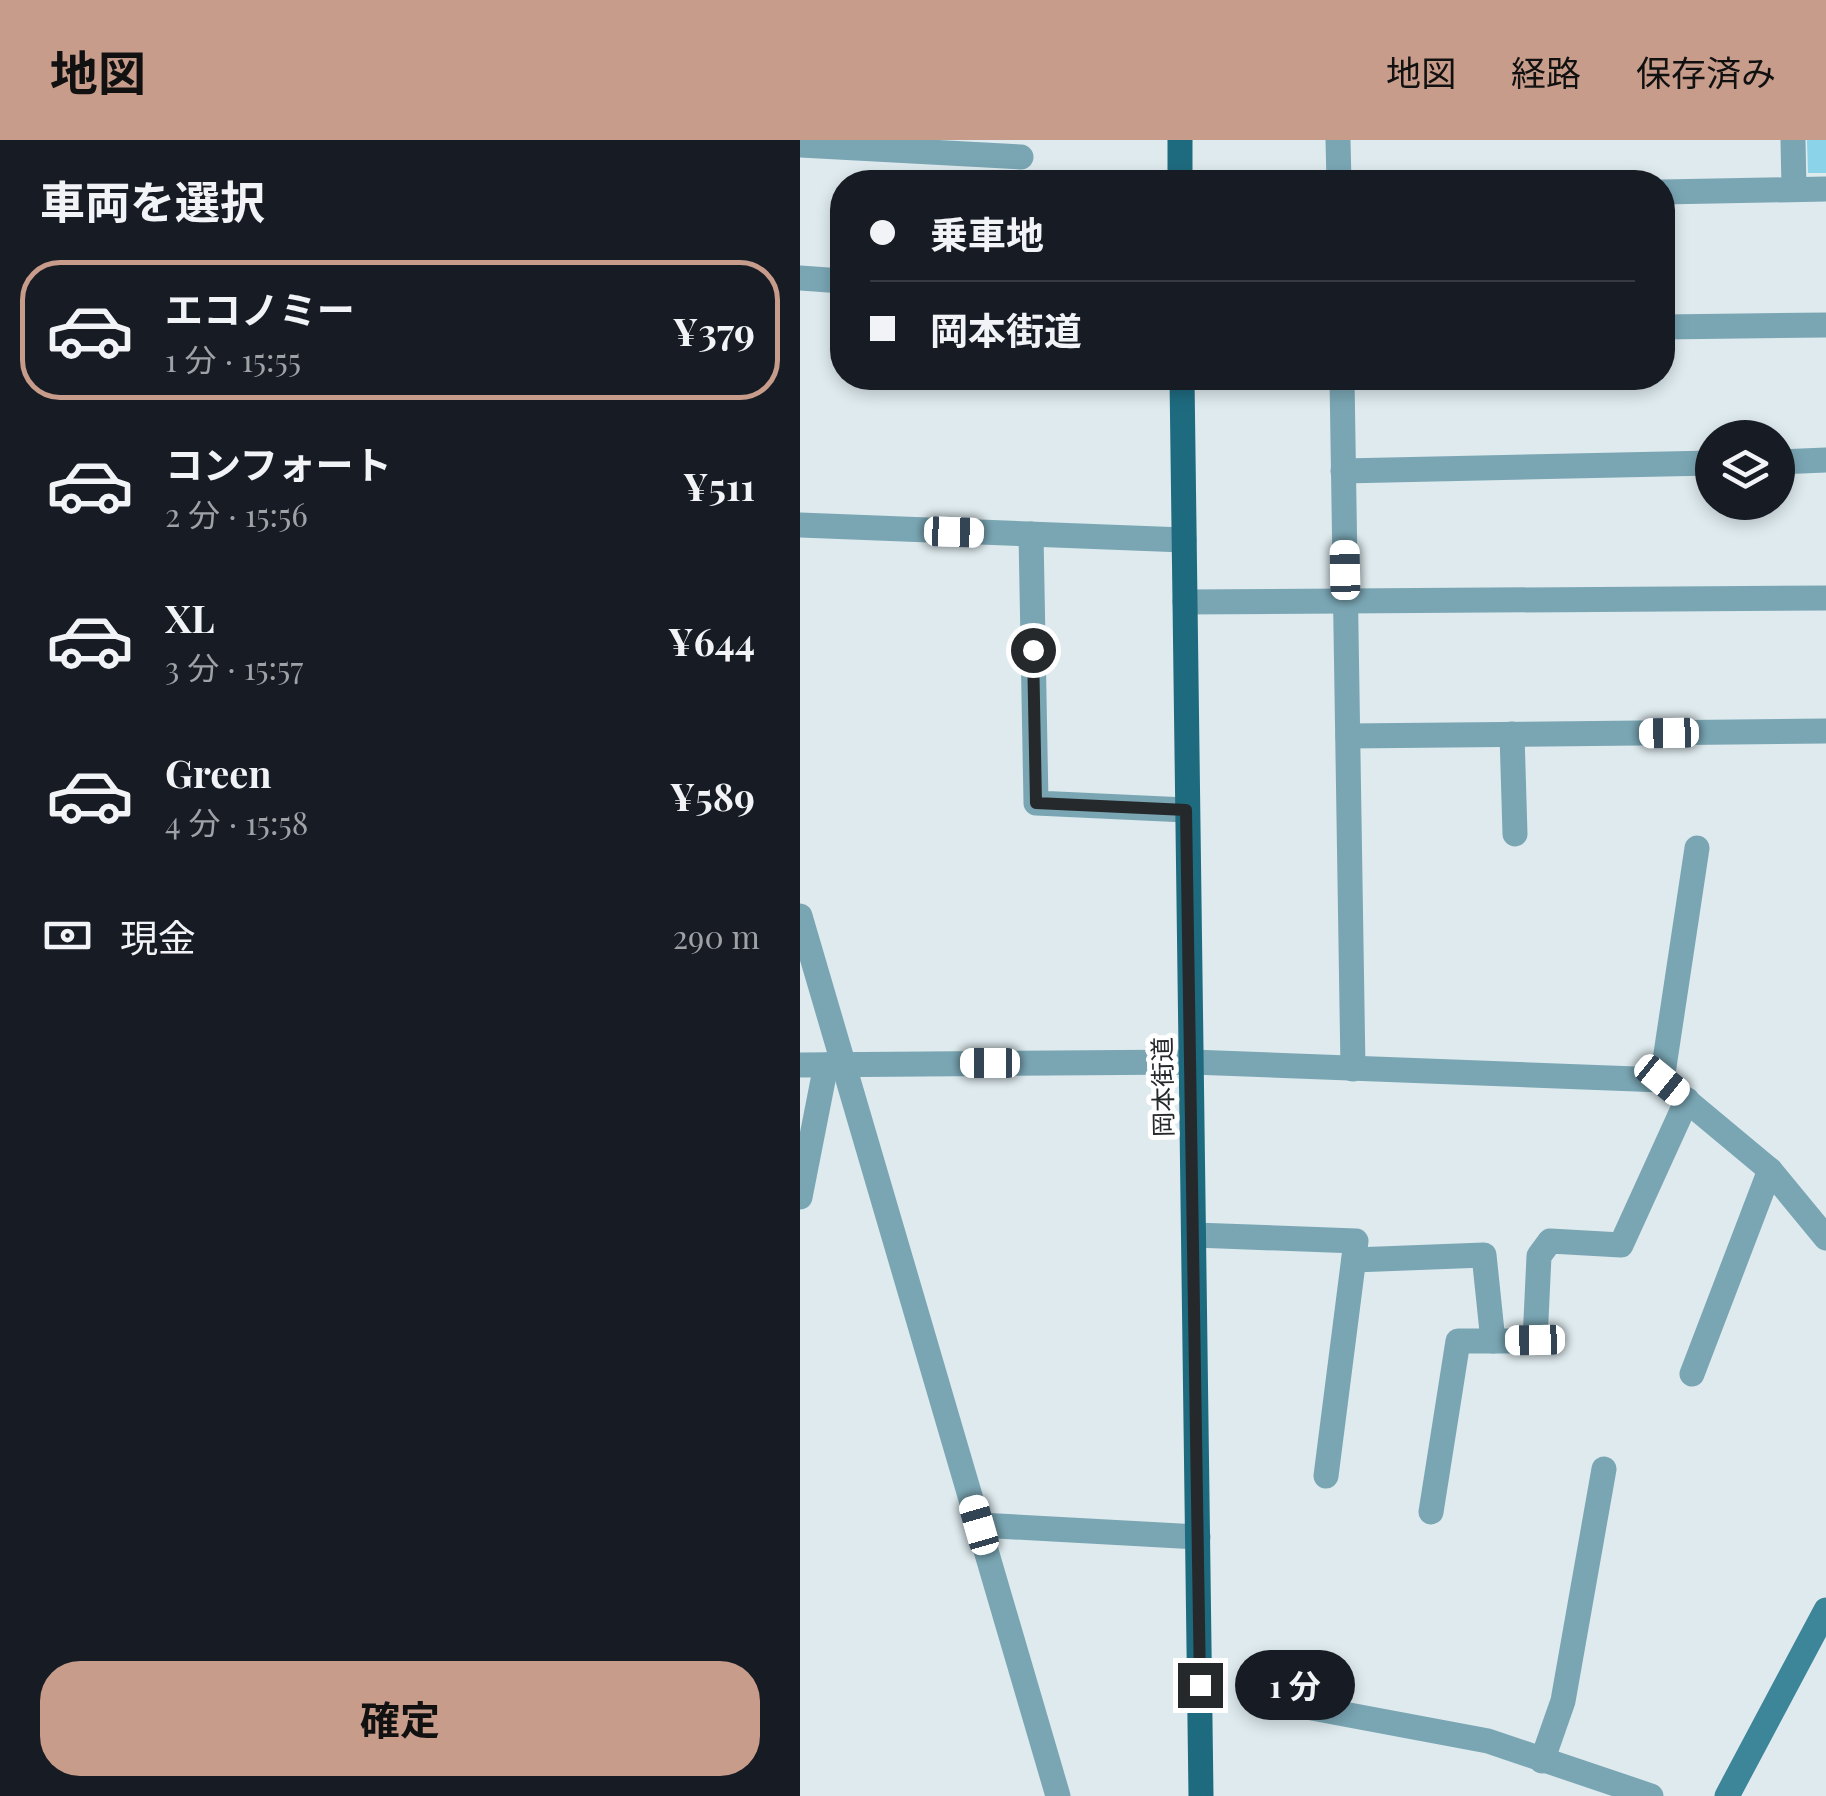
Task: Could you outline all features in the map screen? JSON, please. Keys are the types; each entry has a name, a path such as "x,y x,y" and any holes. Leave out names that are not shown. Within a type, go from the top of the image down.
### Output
{"main road":[{"path":"1180,140 1180,170"},
{"name":"岡本街道","path":"1182,390 1201,1796"}],"street":[{"path":"1338,140 1338,170"},
{"path":"1793,140 1794,189"},
{"path":"800,145 1022,160"},
{"path":"1675,192 1826,189"},
{"path":"800,278 830,280"},
{"path":"1675,327 1826,324"},
{"path":"1342,390 1353,1068"},
{"path":"1795,461 1826,460"},
{"path":"1343,472 1695,463"},
{"path":"800,525 1184,540"},
{"path":"1030,534 1036,803 1186,810"},
{"path":"1185,602 1826,598"},
{"path":"1348,736 1826,732"},
{"path":"1512,734 1516,834"},
{"path":"1662,1080 1697,848"},
{"path":"800,916 836,1064 979,1525 1058,1796"},
{"path":"800,1064 1192,1062 1662,1080 1770,1170 1826,1238"},
{"path":"800,1197 836,1064"},
{"path":"1431,1512 1458,1341 1535,1340 1539,1256 1550,1241 1622,1245 1687,1100"},
{"path":"1692,1374 1770,1170"},
{"path":"1196,1235 1356,1241 1326,1476"},
{"path":"1354,1260 1484,1255 1493,1341"},
{"path":"1542,1761 1563,1701 1604,1470"},
{"path":"979,1525 1198,1537"},
{"path":"1727,1796 1826,1610"},
{"path":"1312,1708 1488,1741 1651,1796"}],"shaded area":[{"path":"1807,140 1826,140 1826,173 1808,173"}],"route":[{"path":"1033,650 1036,803 1186,810 1196,1235 1200,1685"}]}
